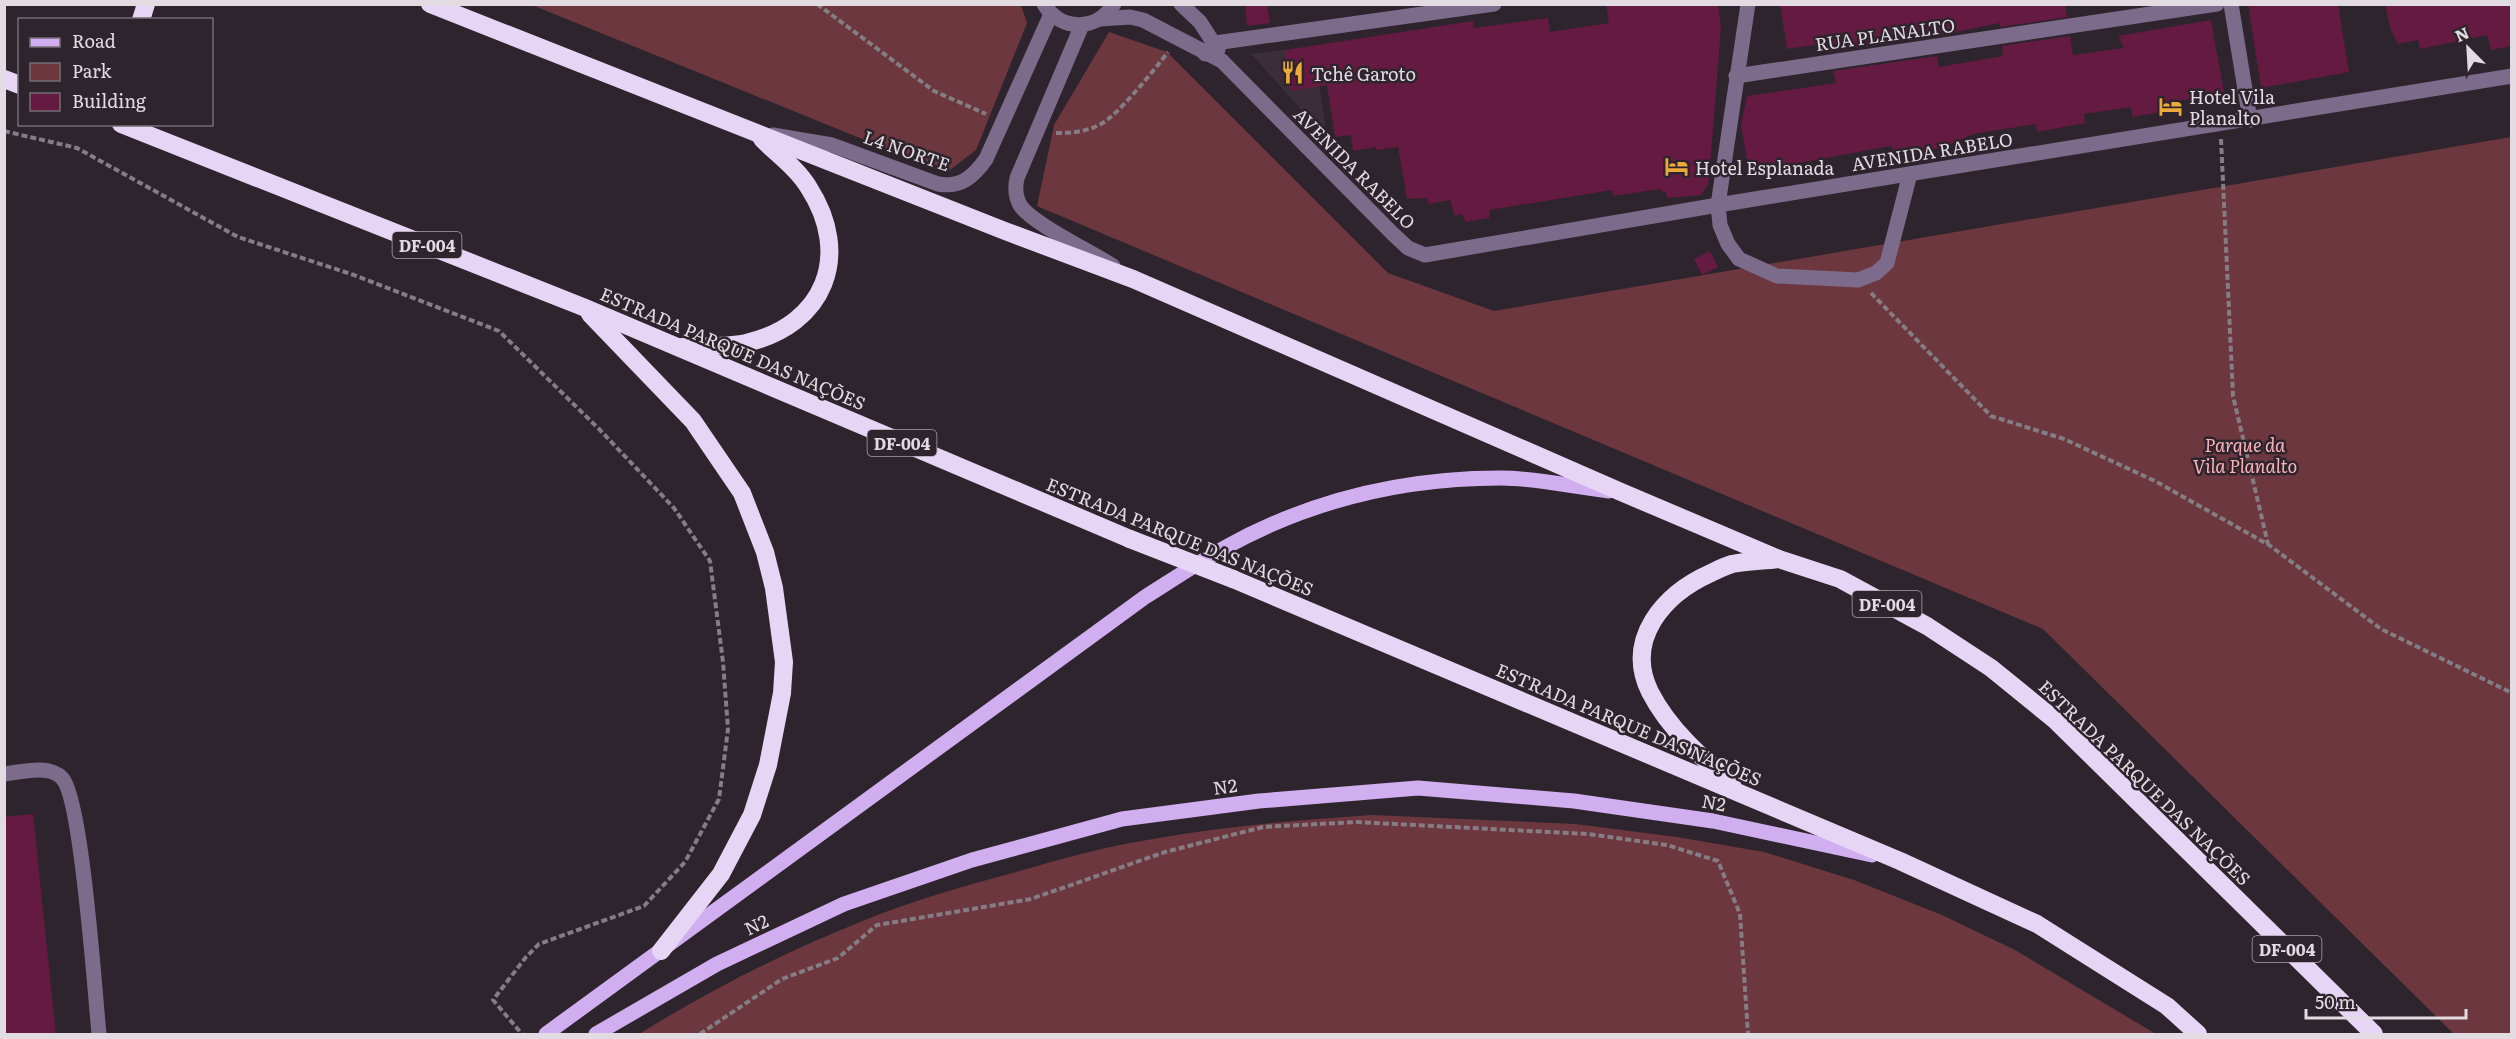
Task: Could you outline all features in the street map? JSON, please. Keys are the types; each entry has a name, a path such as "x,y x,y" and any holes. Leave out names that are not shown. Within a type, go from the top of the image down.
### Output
{"highway":[{"name":"ESTRADA PARQUE DAS NAÇÕES","path":"430,4 1133,279 1621,492 1779,559 1840,579 1927,626 1991,668 2055,720 2374,1035"},
{"name":"ESTRADA PARQUE DAS NAÇÕES","path":"127,126 583,307 1899,861 2037,924 2167,1006 2198,1035"},
{"path":"165,126 178,146"},
{"path":"675,347 745,343 764,337 785,328 800,318 814,303 824,284 830,263 830,245 819,205 804,181 756,133"},
{"path":"583,307 693,421 742,493 765,552 780,623 784,662 782,693 768,765 752,815 721,874 661,951"},
{"path":"1744,795 1688,744 1659,708 1649,690 1643,670 1644,640 1660,608 1690,582 1730,564 1779,559"}],"main road":[{"name":"N2","path":"546,1035 1145,597 1227,546 1307,509 1358,494 1408,484 1502,478 1621,492"},
{"name":"N2","path":"596,1035 717,964 844,904 972,860 1122,819 1236,804 1419,788 1441,789 1574,801 1713,821 1899,861"}],"street":[{"path":"1100,19 1114,4"},
{"path":"1181,4 1200,22 1210,49"},
{"path":"1047,9 1065,23 1082,25 1100,19 1130,17 1143,20 1177,39 1210,49 1494,4"},
{"path":"1748,4 1718,205 1720,225 1728,244 1739,259 1777,276 1858,280 1876,273 1887,263 1910,174"},
{"name":"RUA PLANALTO","path":"1736,76 2217,4"},
{"path":"2231,4 2250,120"},
{"name":"L4 NORTE","path":"756,133 832,145 929,181 954,186 968,180 979,168 1005,121 1047,9"},
{"path":"1082,25 1017,178 1016,194 1020,205 1034,220 1082,246 1133,279"},
{"name":"AVENIDA RABELO","path":"1210,49 1393,234 1408,248 1425,255 2511,76"},
{"path":"4,774 33,771 53,772 61,776 71,794 81,860 99,1035"}],"path":[{"path":"817,4 933,91 1005,121"},
{"path":"1035,133 1078,133 1102,123 1160,63 1177,39"},
{"path":"2220,125 2233,396 2269,545"},
{"path":"4,131 77,148 238,237 354,274 499,331 600,430 674,508 710,561 723,662 728,729 719,799 685,862 644,906 539,944 526,957 493,1000 522,1035"},
{"path":"1858,280 1991,416 2064,439 2155,481 2269,545 2381,629 2511,693"},
{"path":"700,1035 782,979 838,958 877,925 1031,899 1165,852 1263,827 1356,822 1588,834 1667,845 1718,861 1740,914 1748,1035"}],"shaded area":[{"path":"1314,46 1327,138 1251,54"}],"green space":[{"path":"532,5 1021,5 1027,23 976,150 946,173"},
{"name":"Parque da Vila Planalto","path":"1109,32 1167,52 1388,273 1494,311 2511,137 2511,1034 2454,1034 2043,629 1037,206 1054,125"},
{"path":"1373,815 1575,824 1677,837 1764,852 1854,880 1942,915 2015,950 2156,1034 639,1034 693,1002 778,958 883,913 959,888 1101,849 1180,834 1290,821"}],"building":[{"path":"1245,4 1267,4 1270,23 1247,26"},
{"path":"1606,4 1718,4 1721,26 1712,142 1708,185 1701,195 1667,198 1666,191 1661,192 1661,189 1613,196 1612,190 1490,210 1489,218 1466,222 1462,214 1455,216 1450,200 1428,204 1427,198 1407,199 1398,147 1376,150 1376,147 1353,151 1351,135 1335,137 1327,85 1291,91 1285,50 1473,21 1474,28 1548,18 1550,32 1609,23"},
{"path":"1780,4 2065,4 2067,17 2000,27 2000,23 1935,36 1829,52 1826,43 1787,49"},
{"path":"2248,4 2338,4 2349,72 2261,88"},
{"path":"2385,4 2511,4 2511,46 2491,50 2487,35 2420,49 2418,40 2398,44 2391,30"},
{"path":"2211,20 2224,93 2166,103 2167,111 2132,117 2131,107 2084,114 2085,123 2037,132 2036,124 1973,134 1942,148 1895,155 1891,146 1749,172 1741,125 1747,96 1836,83 1833,71 1937,56 1939,67 2003,56 2002,46 2070,36 2073,55 2124,48 2118,36"},
{"path":"1710,251 1718,267 1702,275 1694,259"},
{"path":"33,814 56,1035 4,1035 4,817"}],"place":[{"name":"Tchê Garoto","path":"1293,73"},
{"name":"Hotel Vila Planalto","path":"2171,106"},
{"name":"Hotel Esplanada","path":"1677,167"}]}
